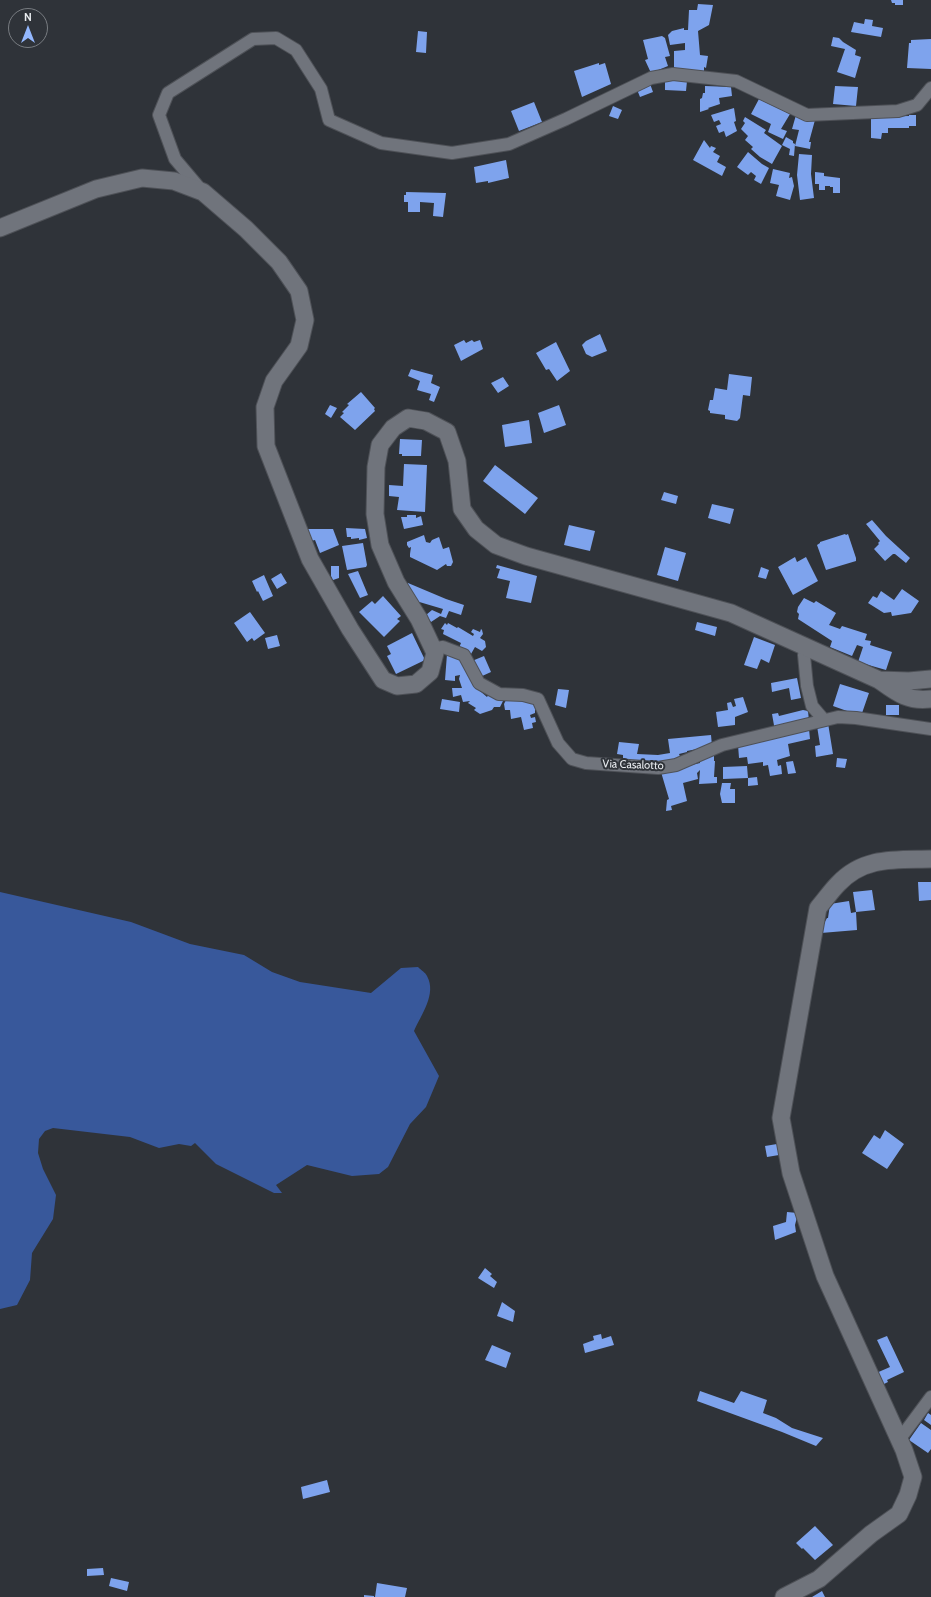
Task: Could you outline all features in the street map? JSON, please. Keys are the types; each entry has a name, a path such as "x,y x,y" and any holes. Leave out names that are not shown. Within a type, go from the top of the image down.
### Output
{"main road":[{"path":"0,228 96,189 142,178 174,181 203,192 246,229 279,262 299,291 305,320 299,346 274,381 265,407 266,446 310,559 350,629 383,680 397,686 416,684 430,672 435,653 419,619 396,582 380,545 375,514 376,467 380,445 393,428 408,418 426,421 447,432 457,461 462,509 476,529 496,545 526,556 731,613 879,680 899,695 920,700 931,698"},
{"path":"879,680 909,681 931,679"},
{"path":"784,1597 819,1579 871,1534 899,1514 908,1495 913,1477 899,1440 825,1276 791,1173 781,1118 818,908 838,883 857,868 879,860 931,859"}],"street":[{"path":"203,192 175,159 159,114 168,93 253,39 276,38 296,50 321,89 329,120 381,143 452,153 509,144 566,119 650,78 673,74 736,81 807,115 898,111 917,105 931,88"},
{"name":"Via Casalotto","path":"432,649 443,646 464,655 479,683 499,694 523,695 538,699 558,742 572,759 586,763 658,768 676,765 722,744 838,717 856,718 931,729"},
{"path":"807,648 804,655 807,686 812,706 824,720"},
{"path":"899,1440 931,1397"}],"shaded area":[{"path":"0,892 131,922 190,944 244,955 272,972 300,982 371,993 401,968 418,967 425,973 430,983 430,990 427,1004 414,1031 439,1076 426,1107 410,1124 388,1167 379,1174 352,1176 307,1165 276,1185 282,1193 274,1193 216,1164 195,1143 191,1146 179,1144 159,1148 130,1137 53,1128 45,1131 39,1139 38,1153 43,1169 56,1195 53,1219 32,1253 30,1280 17,1305 0,1309"}],"building":[{"path":"891,0 903,0 903,5 895,5 895,3 892,3"},
{"path":"698,4 713,5 709,25 698,31 700,55 708,56 706,68 704,67 704,73 674,70 674,51 685,50 685,43 670,45 668,35 672,31 684,28 684,30 688,30 689,10 697,10"},
{"path":"865,19 873,20 872,26 883,28 881,37 851,32 854,22 864,24"},
{"path":"418,31 427,32 426,53 416,52"},
{"path":"662,36 665,38 670,56 665,57 668,66 651,73 645,60 648,59 643,40"},
{"path":"833,37 839,38 856,50 855,55 861,57 855,78 837,72 845,49 831,46"},
{"path":"931,39 931,69 907,68 909,43 911,43 911,40"},
{"path":"599,63 599,65 605,63 611,84 582,97 574,71"},
{"path":"665,80 687,81 686,91 665,90"},
{"path":"649,81 653,92 640,97 636,87"},
{"path":"705,86 731,87 732,96 719,98 720,104 700,112 700,99 702,98 703,93 705,93"},
{"path":"835,86 858,87 856,106 833,104"},
{"path":"759,99 790,114 781,129 787,131 783,139 768,132 771,124 751,114"},
{"path":"534,102 542,122 519,131 511,111"},
{"path":"613,106 622,110 618,119 609,116"},
{"path":"734,108 736,121 734,122 737,131 726,137 724,131 719,133 716,126 721,124 719,120 714,122 711,115"},
{"path":"796,115 815,120 809,142 811,142 810,149 795,146 799,130 792,129"},
{"path":"916,115 916,126 909,126 909,128 888,128 888,133 882,133 881,139 871,138 871,117"},
{"path":"745,117 766,130 764,133 782,146 772,164 760,157 751,149 753,147 745,140 748,136 741,129 745,123 743,121"},
{"path":"786,137 795,144 794,156 789,155 790,149 782,145"},
{"path":"704,140 710,148 711,146 716,148 713,152 720,156 717,162 726,167 722,176 693,160"},
{"path":"748,152 769,168 761,184 754,180 756,176 751,172 748,175 737,167"},
{"path":"799,154 812,155 811,174 814,198 800,200 797,175"},
{"path":"506,160 509,178 488,183 488,181 476,183 474,167"},
{"path":"773,169 790,173 789,178 792,177 794,186 790,200 776,196 779,185 770,183"},
{"path":"815,172 824,173 824,176 840,178 840,193 833,193 833,187 830,186 825,186 825,190 819,190 819,184 815,184"},
{"path":"406,192 446,193 443,217 433,216 434,203 420,202 420,212 408,212 408,202 404,202 404,195 406,195"},
{"path":"600,334 607,351 592,357 586,354 582,345 586,341"},
{"path":"464,340 466,343 472,340 474,342 480,340 483,349 461,361 454,345"},
{"path":"556,342 570,371 557,381 549,369 546,370 536,353"},
{"path":"411,369 433,375 431,383 440,387 434,402 429,400 431,394 417,390 420,381 408,376"},
{"path":"729,374 752,377 750,396 743,395 740,418 737,421 725,419 725,415 710,413 708,410 710,400 713,400 715,388 727,390"},
{"path":"503,377 509,386 498,393 491,383"},
{"path":"361,392 375,408 375,411 355,430 340,417 344,413 342,412 349,405 347,404"},
{"path":"330,405 337,408 331,418 325,414"},
{"path":"559,405 566,425 544,433 538,413"},
{"path":"529,420 532,443 505,447 502,425"},
{"path":"400,439 422,440 421,456 402,456 402,454 399,454"},
{"path":"404,464 427,465 425,512 397,510 399,497 389,496 389,485 403,486"},
{"path":"495,465 538,498 525,514 483,481"},
{"path":"664,492 678,496 676,504 661,500"},
{"path":"712,504 734,509 730,524 708,518"},
{"path":"407,515 416,515 416,518 421,516 423,525 404,529 401,517 407,517"},
{"path":"872,520 886,536 910,558 906,563 895,554 885,561 874,549 880,541 866,524"},
{"path":"569,525 595,531 590,551 564,545"},
{"path":"346,528 365,529 367,538 359,540 359,538 351,539 351,537 347,537"},
{"path":"306,529 333,529 339,545 320,553 315,540 311,541"},
{"path":"848,534 856,561 826,570 817,545 820,542"},
{"path":"424,535 426,542 430,543 432,540 439,537 443,549 449,547 453,562 451,566 447,566 446,564 437,570 410,557 411,547 409,548 407,542"},
{"path":"363,543 367,565 366,567 347,570 342,546"},
{"path":"665,547 686,553 678,581 657,575"},
{"path":"795,557 797,562 806,557 818,581 793,595 778,567"},
{"path":"497,565 537,576 531,603 506,598 510,581 497,578 500,569 496,568"},
{"path":"331,566 339,566 339,578 333,580 331,576"},
{"path":"761,567 769,570 766,579 758,577"},
{"path":"358,571 368,595 360,598 348,574"},
{"path":"281,573 287,583 277,589 271,579"},
{"path":"264,575 273,596 263,601 252,581"},
{"path":"408,583 464,605 461,615 449,611 446,618 440,616 431,622 426,615 432,610 441,614 443,609 416,601 406,585"},
{"path":"902,589 919,601 911,613 892,616 891,612 884,613 868,603 873,596 877,598 881,591 894,600"},
{"path":"383,596 401,616 397,619 400,621 384,637 359,612 372,601 375,604"},
{"path":"804,598 814,603 816,601 836,613 829,625 840,629 842,626 867,634 865,640 871,641 870,645 892,652 886,670 858,662 863,647 857,645 852,656 830,647 832,641 798,619 798,607"},
{"path":"250,612 265,633 254,641 252,638 247,642 234,623"},
{"path":"697,622 717,627 715,636 695,630"},
{"path":"445,623 447,625 448,623 457,628 458,627 473,636 474,634 471,632 473,629 480,632 481,629 483,634 480,638 485,641 486,647 482,651 475,647 471,654 459,648 461,643 443,634 444,630 441,629"},
{"path":"412,633 425,660 396,674 387,656 391,654 387,646"},
{"path":"277,635 280,646 268,649 265,638"},
{"path":"754,637 775,645 769,663 761,659 757,669 744,665"},
{"path":"447,654 458,655 481,690 480,691 487,697 489,694 503,701 500,707 494,707 492,710 480,714 474,710 476,708 468,703 470,701 463,702 461,695 453,697 452,688 462,688 459,679 460,675 455,676 455,681 445,680"},
{"path":"484,656 491,672 480,677 472,661"},
{"path":"797,678 801,698 791,700 789,688 772,692 771,683"},
{"path":"840,684 869,693 861,716 833,706"},
{"path":"558,689 569,690 566,708 555,705"},
{"path":"743,697 748,712 735,717 735,725 718,727 716,712 728,710 727,703 731,702 733,707 736,706 734,699"},
{"path":"442,699 460,702 459,712 440,709"},
{"path":"526,699 533,701 536,710 535,713 530,715 531,718 535,717 536,722 532,723 533,728 524,730 521,717 511,719 510,710 505,710 504,704 506,700 517,701"},
{"path":"886,705 899,705 899,715 886,715"},
{"path":"803,710 808,711 809,721 775,731 772,714 778,713 779,716"},
{"path":"828,723 833,754 816,757 815,746 820,745 817,726"},
{"path":"809,729 810,739 788,744 790,756 777,760 778,766 781,765 782,774 770,776 768,765 763,766 763,762 748,764 747,757 739,758 738,745"},
{"path":"711,735 712,746 679,754 682,761 623,765 623,755 617,754 619,742 639,744 637,754 658,755 670,753 668,739"},
{"path":"711,754 714,755 714,777 717,777 717,783 699,784 700,770 697,773 698,779 683,783 687,801 671,806 672,810 666,811 667,800 669,799 661,772 700,763 700,758"},
{"path":"837,758 847,759 845,768 836,767"},
{"path":"793,761 796,773 788,774 786,762"},
{"path":"747,766 748,778 723,779 723,767"},
{"path":"757,777 758,785 748,786 748,778"},
{"path":"722,783 731,783 730,789 735,789 735,803 722,803 720,794"},
{"path":"918,882 931,882 931,900 919,901"},
{"path":"872,890 875,910 856,912 853,892"},
{"path":"849,901 851,913 856,912 857,930 821,933 821,929 828,918 830,904"},
{"path":"885,1130 904,1144 887,1169 862,1153 874,1135 880,1139"},
{"path":"777,1144 779,1155 767,1157 765,1146"},
{"path":"787,1212 798,1213 795,1225 796,1232 775,1240 773,1226 786,1222"},
{"path":"485,1268 492,1274 490,1276 497,1282 494,1288 478,1278"},
{"path":"502,1302 515,1311 513,1322 497,1316"},
{"path":"601,1334 602,1339 611,1336 614,1345 585,1353 583,1344 594,1340 593,1336"},
{"path":"887,1336 904,1372 887,1380 888,1382 880,1386 874,1374 890,1367 877,1340"},
{"path":"492,1345 511,1353 506,1368 485,1360"},
{"path":"700,1391 734,1403 741,1391 767,1400 763,1413 776,1418 792,1428 823,1438 816,1446 697,1401"},
{"path":"928,1413 931,1415 931,1425 924,1420"},
{"path":"921,1423 931,1430 931,1449 928,1453 909,1440"},
{"path":"327,1480 330,1492 303,1499 301,1487"},
{"path":"815,1526 833,1545 815,1560 796,1543"},
{"path":"103,1568 104,1575 87,1576 87,1569"},
{"path":"111,1578 129,1582 127,1591 109,1586"},
{"path":"377,1583 407,1588 405,1597 375,1597"},
{"path":"822,1591 825,1597 812,1597"},
{"path":"364,1595 374,1596 374,1597 364,1597"}]}
